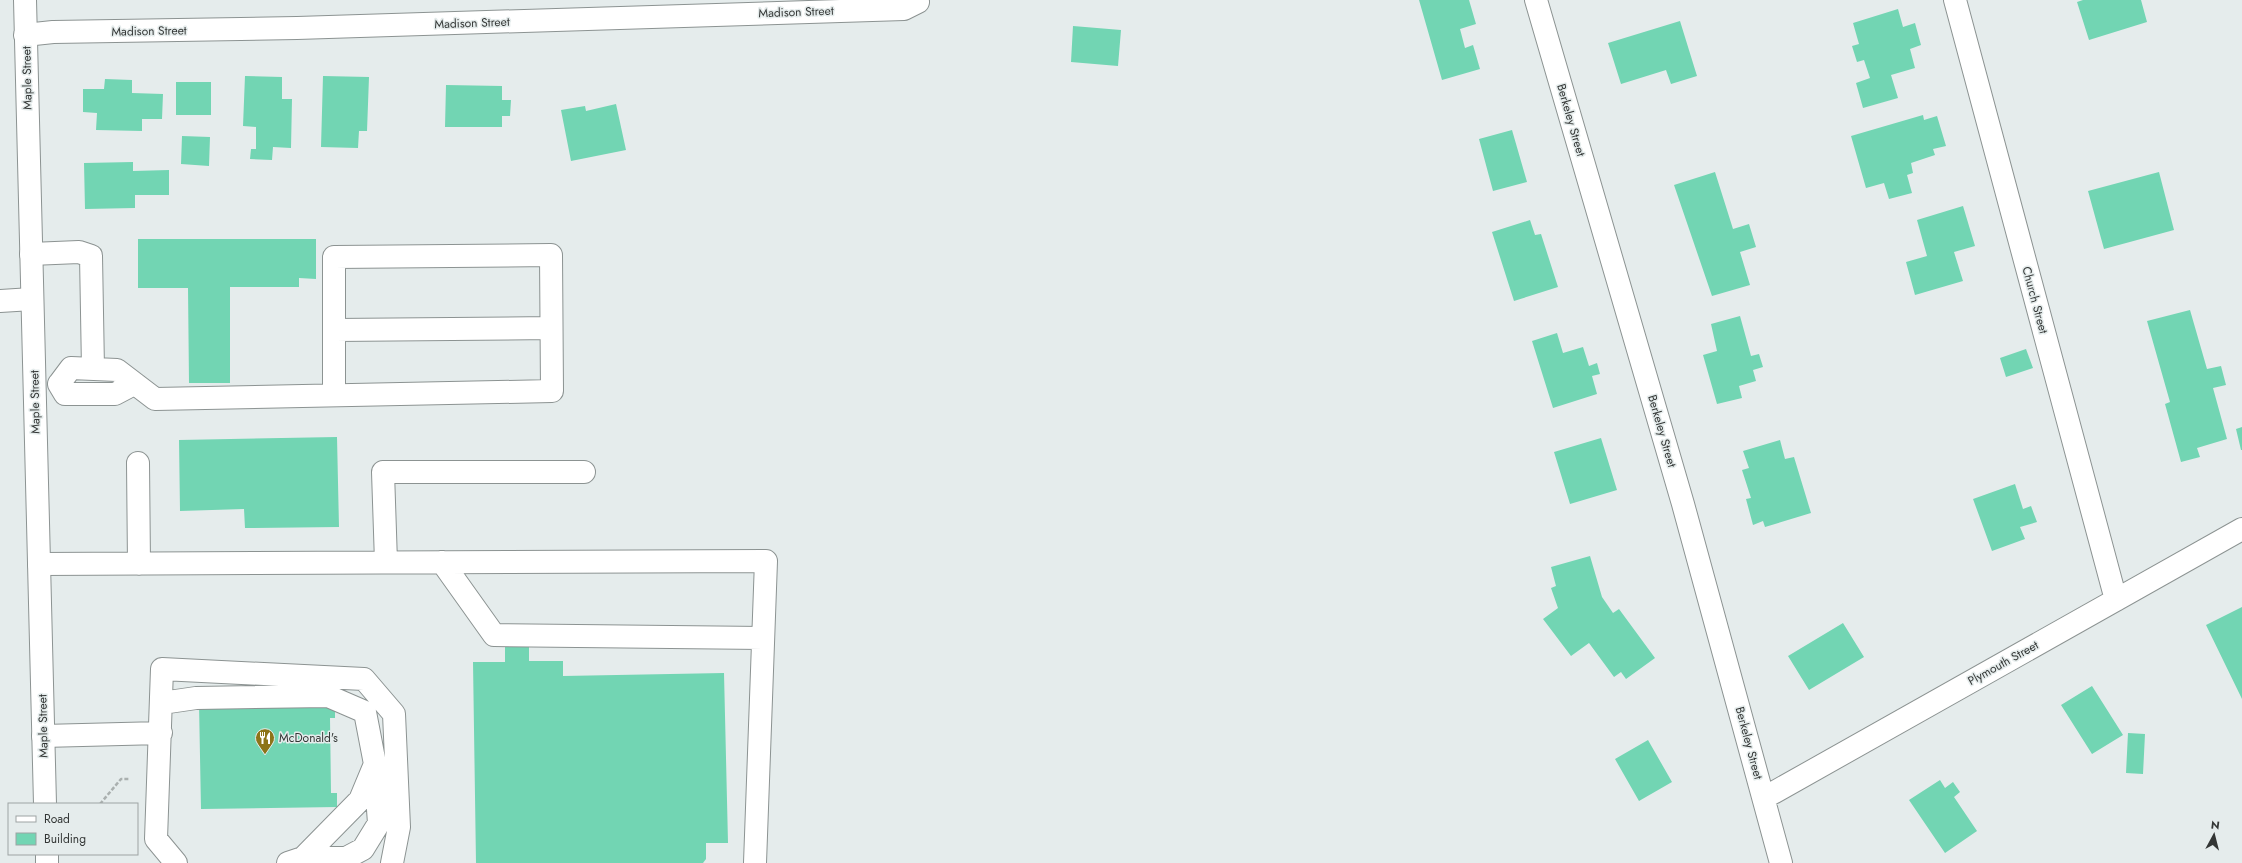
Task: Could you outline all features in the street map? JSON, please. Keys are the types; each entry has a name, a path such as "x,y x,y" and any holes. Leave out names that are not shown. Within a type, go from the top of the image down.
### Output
{"street":[{"name":"Maple Street","path":"24,0 45,803"},
{"name":"Berkeley Street","path":"1536,0 1683,504 1781,863"},
{"name":"Church Street","path":"1955,0 2116,600"},
{"name":"Madison Street","path":"26,35 53,32 297,28 904,9 918,2"},
{"path":"31,254 79,252 91,256 93,369"},
{"path":"59,384 71,368 117,370 155,399 552,391 551,255 334,257 334,395"},
{"path":"0,300 32,299"},
{"path":"335,330 551,328"},
{"path":"34,384 59,384"},
{"path":"59,384 65,394 115,394 134,384"},
{"path":"138,463 139,564"},
{"path":"386,562 383,472 584,472"},
{"name":"Plymouth Street","path":"1764,798 2242,529"},
{"path":"39,564 766,561 755,863"},
{"path":"442,562 494,635 763,638"},
{"path":"176,863 156,839 161,733 162,669 364,679 394,714 399,827 392,863"},
{"path":"162,703 196,698 328,696 365,712 375,764 379,823 363,849 346,858 295,860"},
{"path":"43,736 161,733"},
{"path":"295,860 360,800 375,764"}],"path":[{"path":"101,803 121,779 130,778"}],"building":[{"path":"1419,0 1469,0 1476,24 1460,29 1465,48 1473,45 1480,69 1442,80"},
{"path":"2083,0 2141,0 2147,22 2089,40 2077,2"},
{"path":"1898,9 1903,27 1915,23 1921,45 1910,49 1915,68 1891,75 1898,98 1863,108 1856,83 1870,78 1864,60 1857,62 1852,46 1859,44 1853,23"},
{"path":"1680,21 1697,76 1671,84 1666,70 1621,84 1608,43"},
{"path":"1073,26 1121,30 1118,66 1071,62"},
{"path":"245,76 282,77 282,99 292,99 291,148 273,147 272,160 250,159 251,149 256,149 256,127 243,126"},
{"path":"323,76 369,77 367,131 359,131 358,148 321,147"},
{"path":"105,79 132,80 132,93 163,94 162,119 142,119 142,131 96,130 97,113 83,112 83,89 104,89"},
{"path":"176,82 211,82 211,115 176,115"},
{"path":"446,85 502,86 502,100 511,100 510,116 502,116 502,127 445,127"},
{"path":"616,104 626,150 571,161 561,110 585,106 586,111"},
{"path":"1923,115 1924,120 1937,116 1946,146 1933,149 1935,155 1911,163 1913,173 1907,175 1912,193 1889,199 1884,183 1866,188 1851,136"},
{"path":"1512,130 1527,182 1493,191 1479,139"},
{"path":"182,136 210,137 209,166 181,164"},
{"path":"133,162 133,171 169,170 169,195 135,195 135,208 85,209 84,163"},
{"path":"1715,172 1733,229 1749,224 1756,247 1740,252 1750,285 1712,296 1674,185"},
{"path":"2159,172 2174,230 2104,249 2088,191"},
{"path":"1963,206 1975,246 1954,252 1963,281 1915,295 1906,262 1927,256 1917,220"},
{"path":"1530,220 1535,235 1541,234 1558,287 1514,301 1492,232"},
{"path":"138,239 316,239 316,279 299,278 299,287 230,287 230,383 189,383 188,288 138,288"},
{"path":"2190,310 2207,369 2221,366 2226,385 2213,388 2227,439 2197,448 2200,457 2181,462 2165,404 2170,402 2147,321"},
{"path":"1740,316 1751,356 1759,354 1763,367 1753,370 1756,381 1739,386 1742,398 1717,404 1703,355 1717,351 1711,324"},
{"path":"1557,333 1563,353 1583,347 1589,366 1597,363 1600,374 1592,376 1597,394 1553,408 1532,341"},
{"path":"2026,349 2033,368 2006,377 2000,358"},
{"path":"2242,427 2242,450 2241,450 2236,429"},
{"path":"337,437 339,527 245,528 244,509 180,511 179,440"},
{"path":"1601,438 1617,490 1570,504 1554,452"},
{"path":"1780,440 1785,459 1794,457 1811,513 1765,527 1763,521 1753,525 1746,499 1751,498 1742,470 1749,468 1743,451"},
{"path":"2015,484 2023,509 2031,506 2037,522 2020,527 2025,539 1992,551 1973,499"},
{"path":"1590,556 1602,597 1613,613 1619,609 1655,658 1626,679 1621,672 1614,677 1589,643 1571,656 1543,619 1558,608 1551,588 1556,586 1551,567"},
{"path":"2242,607 2242,699 2206,625"},
{"path":"1843,623 1864,657 1809,690 1788,656"},
{"path":"505,646 529,646 529,661 563,661 563,676 724,673 728,843 706,843 706,859 703,863 476,863 473,662 505,662"},
{"path":"2092,686 2123,735 2092,754 2061,705"},
{"name":"McDonald's","path":"335,701 335,718 330,718 331,793 337,793 337,807 201,809 199,703"},
{"path":"2128,733 2145,734 2143,774 2126,773"},
{"path":"1648,740 1672,782 1639,801 1615,759"},
{"path":"1940,780 1945,788 1953,782 1960,792 1954,797 1977,831 1945,853 1909,800"}],"place":[{"name":"McDonald's","path":"265,755"}]}
